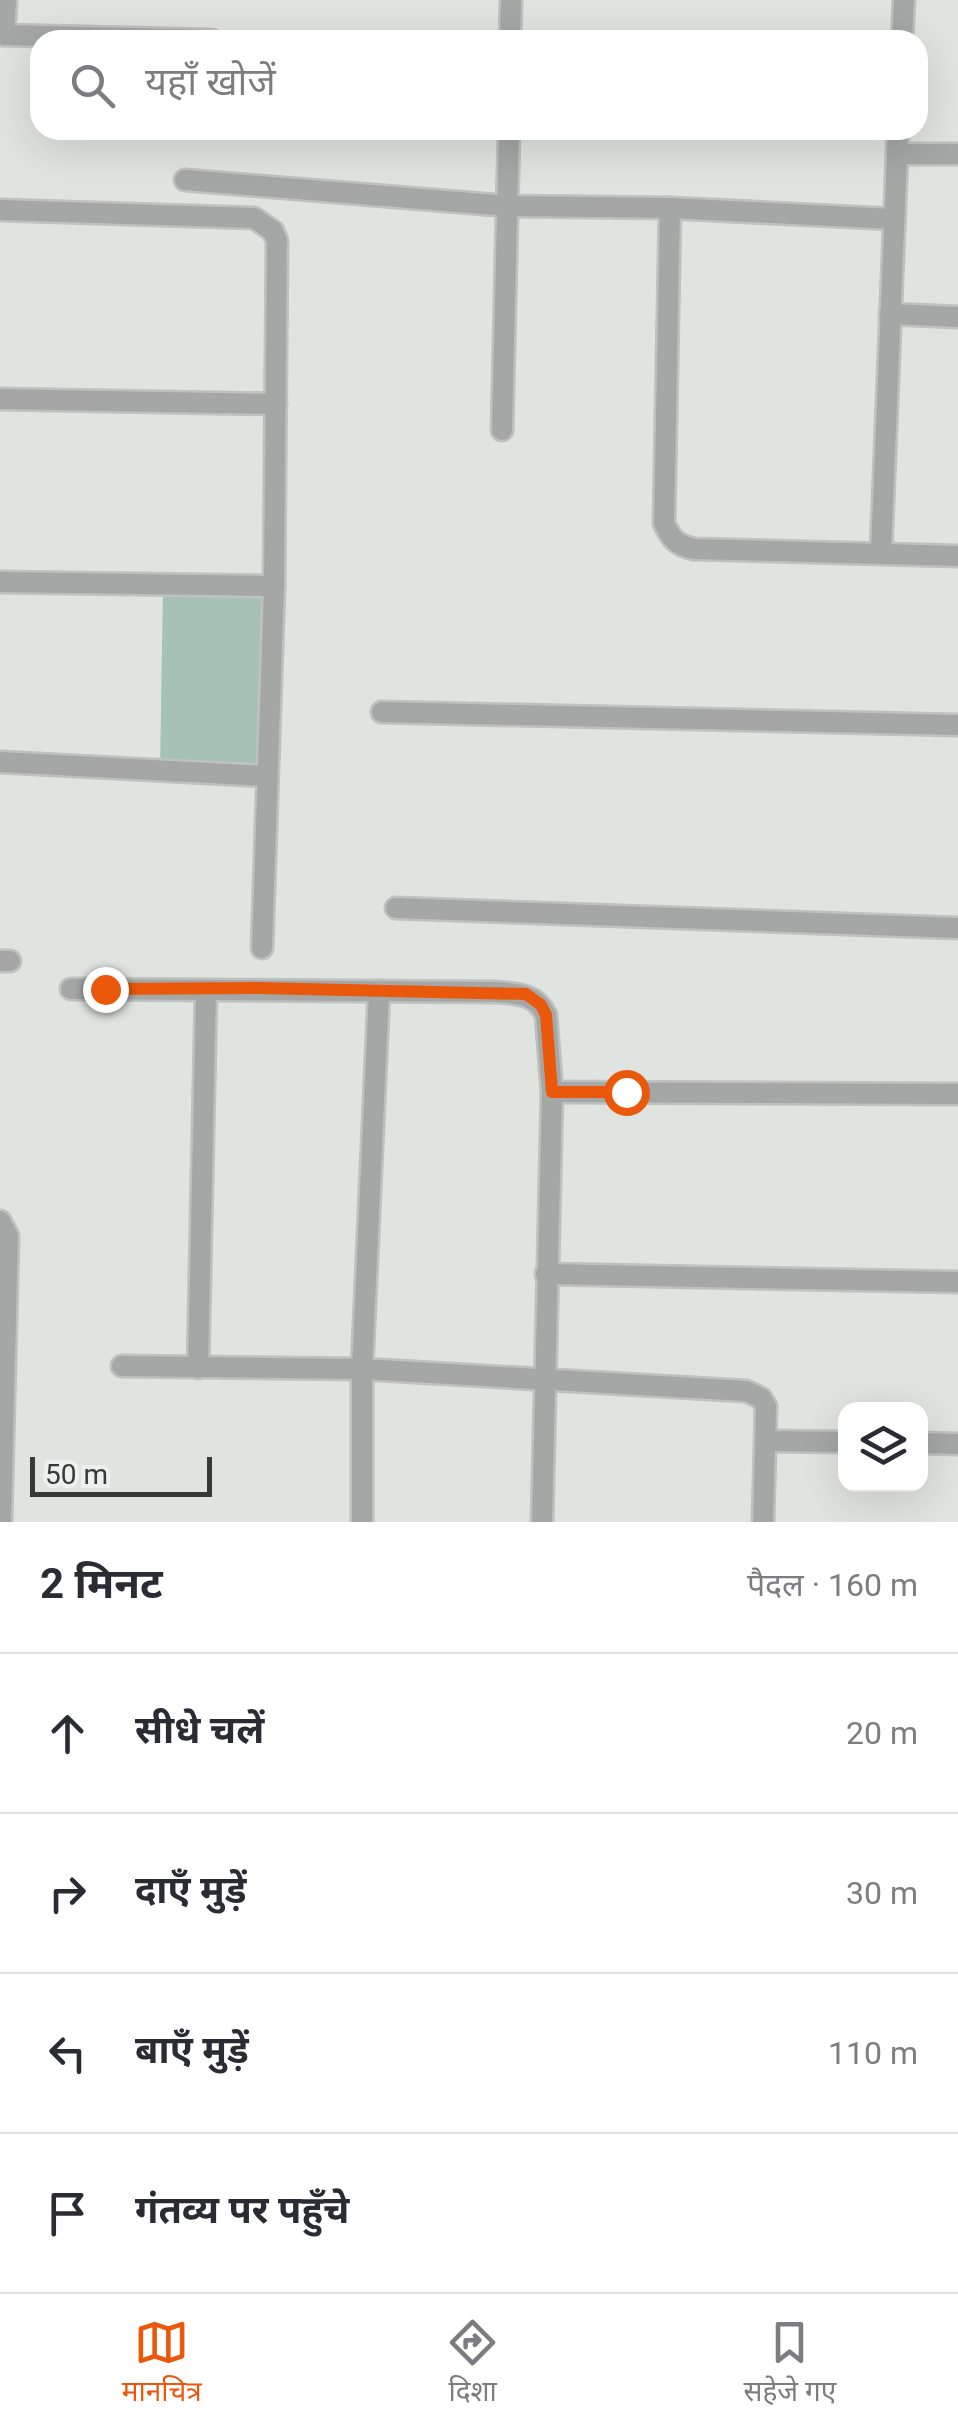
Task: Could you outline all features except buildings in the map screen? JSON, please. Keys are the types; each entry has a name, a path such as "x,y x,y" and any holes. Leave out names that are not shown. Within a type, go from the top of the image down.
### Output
{"street":[{"path":"6,0 4,35 30,36"},
{"path":"510,30 511,0"},
{"path":"902,30 904,0"},
{"path":"502,430 509,140"},
{"path":"881,552 898,140"},
{"path":"897,154 958,154"},
{"path":"185,180 508,206 670,208 893,219"},
{"path":"670,208 664,522 670,537 679,545 694,549 958,556"},
{"path":"0,210 254,218 273,231 277,241 274,586 262,948"},
{"path":"890,314 958,316"},
{"path":"0,399 276,404"},
{"path":"0,582 274,586"},
{"path":"382,712 958,725"},
{"path":"0,762 266,776"},
{"path":"396,908 958,928"},
{"path":"71,989 259,988 526,994 541,1005 546,1015 552,1092 542,1522"},
{"path":"198,1368 206,991"},
{"path":"362,1522 362,1369 378,991"},
{"path":"552,1092 958,1094"},
{"path":"0,1222 8,1236 1,1522"},
{"path":"546,1274 958,1282"},
{"path":"122,1366 362,1369 746,1390 761,1398 766,1406 764,1522"},
{"path":"767,1442 838,1442"},
{"path":"928,1443 958,1444"}],"green space":[{"path":"163,584 274,586 266,776 160,771"}],"route":[{"path":"105,989 526,994 541,1005 546,1015 552,1092 626,1092"}]}
